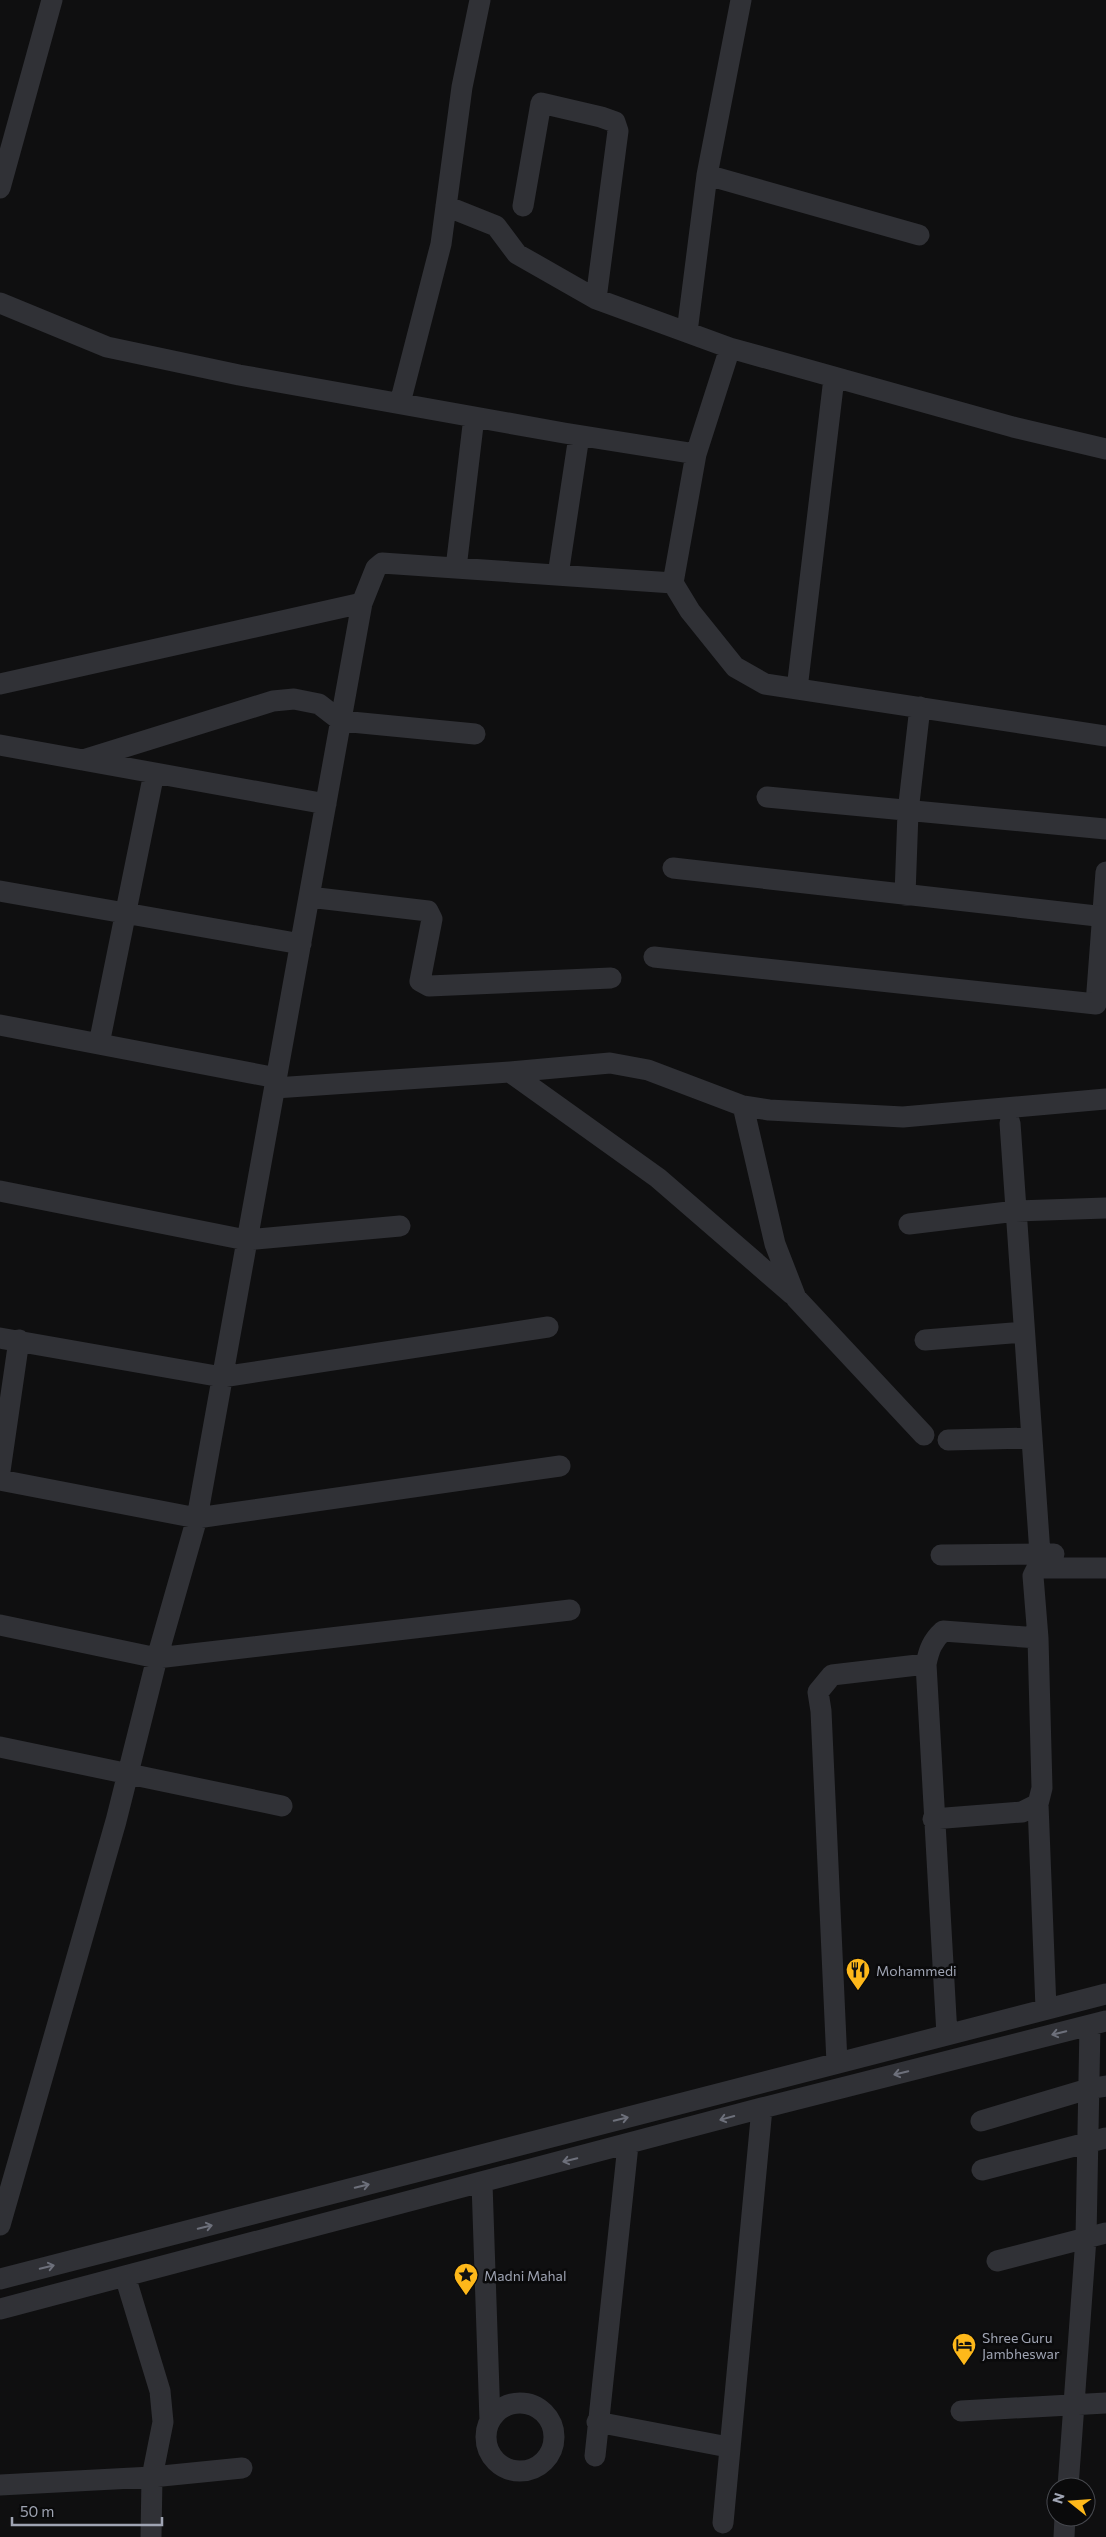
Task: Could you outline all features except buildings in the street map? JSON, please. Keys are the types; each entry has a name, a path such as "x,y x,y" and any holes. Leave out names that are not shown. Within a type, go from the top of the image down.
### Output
{"street":[{"path":"0,188 52,0"},
{"path":"400,403 441,244 462,87 480,0"},
{"path":"687,332 707,175 742,0"},
{"path":"523,206 541,104 601,117 615,122 618,131 596,299"},
{"path":"707,175 919,235"},
{"path":"446,206 496,226 517,254 596,299 730,348 811,369 834,378 1013,427 1106,449"},
{"path":"0,303 107,348 239,375 579,436 696,454"},
{"path":"730,348 696,454 673,583 690,611 734,667 765,684 1106,736"},
{"path":"797,688 834,378"},
{"path":"456,568 474,417"},
{"path":"558,575 579,436"},
{"path":"0,2225 128,1776 157,1658 197,1518 362,604 376,568 382,563 673,583"},
{"path":"0,684 362,604"},
{"path":"83,760 273,701 294,699 320,704 341,721 475,734"},
{"path":"905,895 908,812 920,707"},
{"path":"0,745 326,804"},
{"path":"99,1044 154,773"},
{"path":"766,797 908,812 1106,829"},
{"path":"674,868 1105,917"},
{"path":"654,957 1096,1004 1105,917 1106,872"},
{"path":"0,891 301,944"},
{"path":"309,897 428,911 432,920 420,981 429,986 611,978"},
{"path":"0,1025 99,1044 276,1083 510,1072 610,1062 648,1070 743,1106 769,1110 903,1117 1106,1099"},
{"path":"510,1072 658,1178 796,1298 924,1435"},
{"path":"743,1106 774,1244 796,1298"},
{"path":"1010,1124 1040,1561 1033,1576 1038,1638 1042,1788 1038,1804 1046,2009"},
{"path":"0,1190 246,1240 400,1226"},
{"path":"909,1224 1016,1211 1106,1208"},
{"path":"0,1471 9,1339 222,1377 548,1326"},
{"path":"925,1340 1024,1332"},
{"path":"948,1440 1032,1438"},
{"path":"0,1480 197,1518 560,1466"},
{"path":"1040,1561 1074,1554"},
{"path":"941,1555 1040,1561 1106,1568"},
{"path":"0,1625 157,1658 570,1610"},
{"path":"947,2035 933,1819 926,1664 934,1638 943,1631 1038,1638"},
{"path":"837,2063 821,1710 818,1692 832,1675 926,1664"},
{"path":"0,1748 128,1776 282,1806"},
{"path":"933,1819 1022,1812 1038,1804"},
{"path":"0,2279 1106,1994"},
{"path":"0,2309 628,2146 762,2108 1098,2023 1097,2141 1086,2238 1069,2477"},
{"path":"981,2121 1097,2087"},
{"path":"723,2523 728,2447 762,2108"},
{"path":"982,2170 1097,2141"},
{"path":"595,2456 628,2146"},
{"path":"482,2183 490,2421"},
{"path":"996,2261 1106,2232"},
{"path":"125,2276 160,2391 163,2422 152,2477 151,2537"},
{"path":"962,2411 1106,2403"},
{"path":"598,2422 728,2447"},
{"path":"0,2485 152,2477 242,2468"}],"place":[{"name":"Mohammedi","path":"858,1991"},
{"name":"Madni Mahal","path":"466,2296"},
{"name":"Shree Guru Jambheswar","path":"964,2366"}]}
